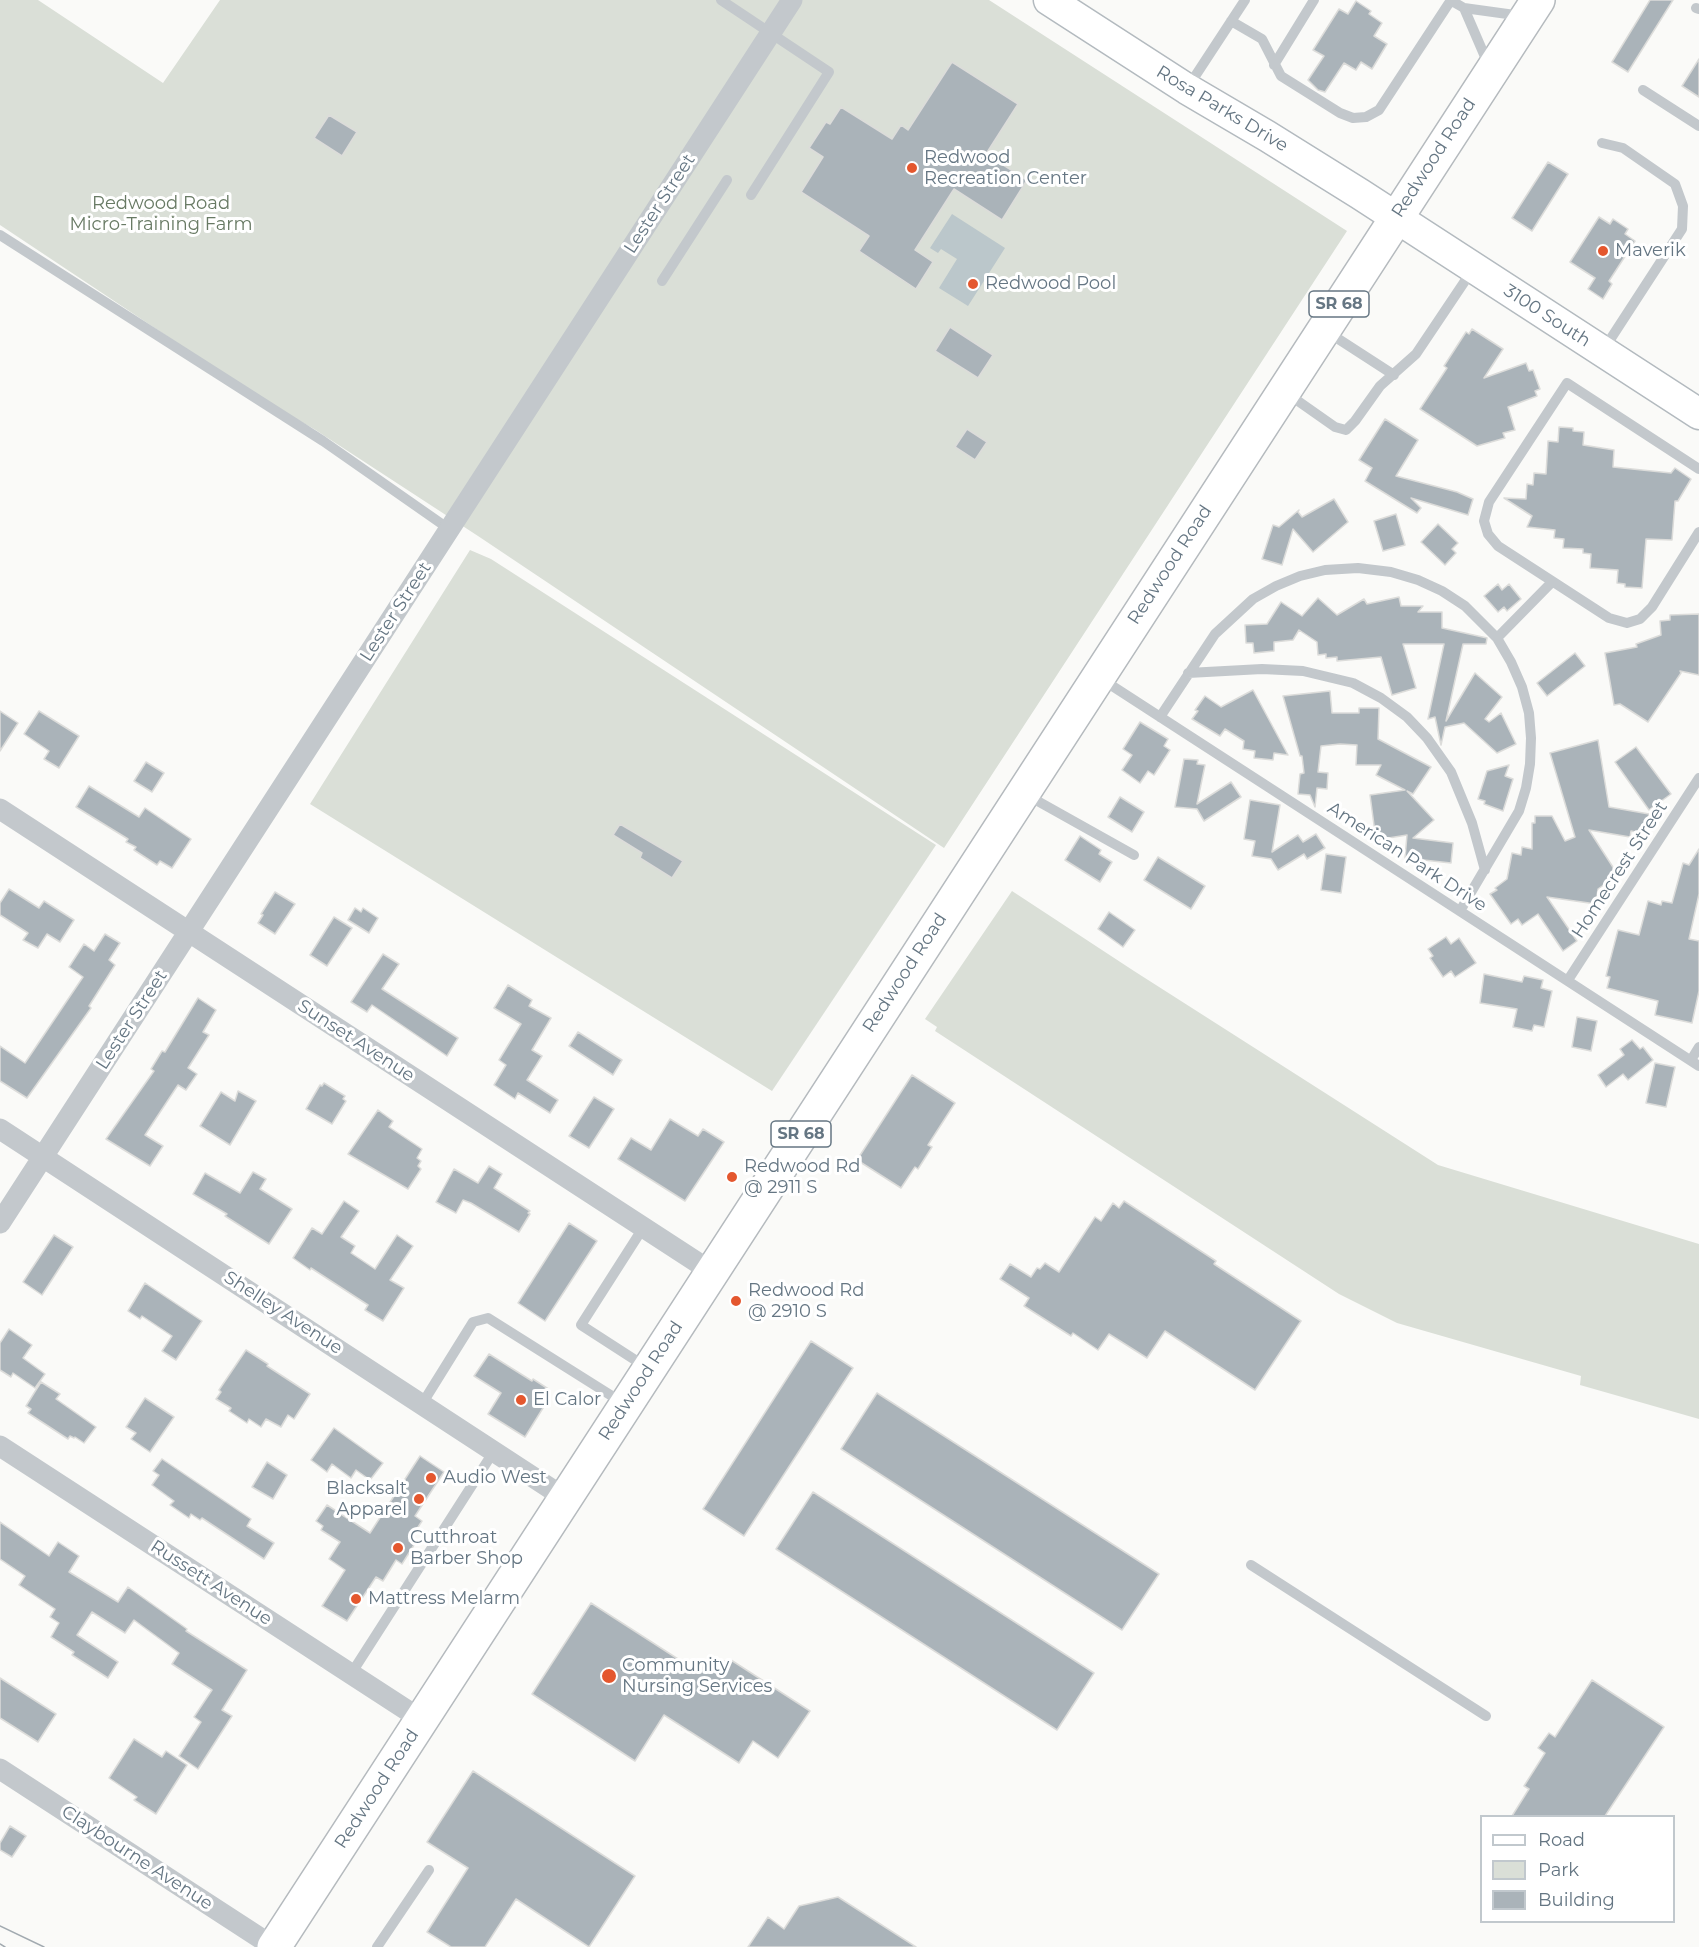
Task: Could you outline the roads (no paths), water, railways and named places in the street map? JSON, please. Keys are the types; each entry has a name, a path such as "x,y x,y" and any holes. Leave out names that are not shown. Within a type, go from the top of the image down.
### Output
{"main road":[{"name":"Redwood Road","path":"274,1947 1532,8"}],"street":[{"name":"Lester Street","path":"0,1223 792,0"},
{"name":"Rosa Parks Drive","path":"1048,0 1395,217"},
{"name":"3100 South","path":"1395,217 1699,414"},
{"name":"Sunset Avenue","path":"0,809 711,1272"},
{"name":"Shelley Avenue","path":"0,1129 565,1498"},
{"name":"Russett Avenue","path":"0,1446 422,1720"},
{"name":"Claybourne Avenue","path":"0,1769 274,1947"}],"lane":[{"path":"721,0 830,72 751,195"},
{"path":"1187,89 1245,0"},
{"path":"1274,65 1314,0"},
{"path":"1231,21 1262,39 1281,76 1340,113 1353,118 1366,117 1379,110 1451,0 1464,8 1532,8"},
{"path":"1464,8 1491,71"},
{"path":"1643,90 1699,126"},
{"path":"1602,143 1623,148 1675,184 1683,206 1682,229 1602,352"},
{"path":"662,281 727,180"},
{"path":"0,235 323,441 449,529"},
{"path":"1283,390 1335,427 1346,430 1355,422 1380,386 1416,354 1474,268"},
{"path":"1323,329 1394,375"},
{"path":"1699,469 1567,383 1489,502 1484,521 1488,534 1498,546 1609,618 1633,622 1640,619 1652,607 1699,532"},
{"path":"1160,717 1215,634 1253,599 1284,582 1325,570 1358,568 1391,572 1418,580 1442,591 1465,606 1497,638 1522,687 1529,713 1530,764 1519,811 1460,911"},
{"path":"1497,638 1552,582"},
{"path":"1188,673 1262,669 1303,671 1353,683 1381,698 1407,717 1427,738 1450,772 1472,823 1485,870"},
{"name":"American Park Drive","path":"1097,677 1695,1063"},
{"name":"Homecrest Street","path":"1568,980 1699,778"},
{"path":"1022,792 1134,855"},
{"path":"1695,1063 1699,1047"},
{"path":"643,1228 581,1325 649,1369"},
{"path":"422,1404 472,1322 488,1318 626,1405"},
{"path":"351,1674 494,1451"},
{"path":"1251,1565 1486,1716"},
{"path":"377,1947 429,1870"}],"tram line":[{"path":"0,1926 44,1947"},
{"path":"0,1944 5,1947"}],"place":[{"name":"Redwood Recreation Center","path":"912,168"},
{"name":"Maverik","path":"1603,251"},
{"name":"Redwood Pool","path":"973,284"},
{"name":"Redwood Rd @ 2911 S","path":"732,1177"},
{"name":"Redwood Rd @ 2910 S","path":"736,1301"},
{"name":"El Calor","path":"521,1400"},
{"name":"Audio West","path":"431,1478"},
{"name":"Blacksalt Apparel","path":"419,1499"},
{"name":"Cutthroat Barber Shop","path":"398,1548"},
{"name":"Mattress Melarm","path":"356,1599"},
{"name":"Community Nursing Services","path":"609,1676"}],"park label":[{"name":"Redwood Road Micro-Training Farm","path":"161,214"}]}
